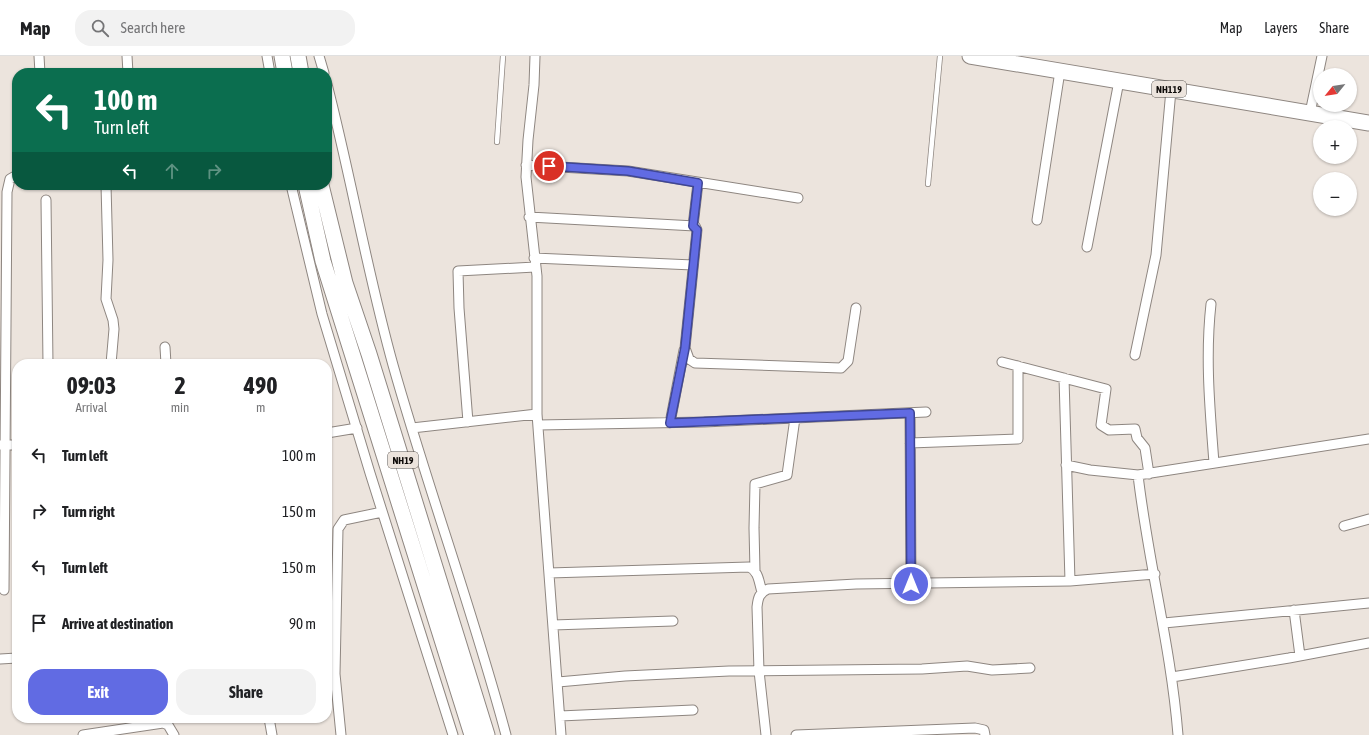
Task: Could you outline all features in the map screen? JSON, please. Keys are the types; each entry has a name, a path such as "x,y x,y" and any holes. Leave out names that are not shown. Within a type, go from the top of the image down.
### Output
{"highway":[{"path":"282,56 284,68"},
{"path":"298,56 300,68"},
{"name":"NH119","path":"970,56 1007,59 1060,71 1369,123"},
{"name":"NH19","path":"307,190 325,268 472,735"},
{"name":"NH19","path":"322,190 345,283 379,384 487,735"}],"street":[{"path":"39,56 40,68"},
{"path":"127,56 128,68"},
{"path":"268,56 269,68"},
{"path":"319,56 323,68"},
{"path":"535,56 534,85 526,166 529,217 535,262 538,324 537,414 561,735"},
{"path":"1310,113 1322,56"},
{"path":"1037,220 1060,71"},
{"path":"1086,247 1119,81"},
{"path":"1135,356 1156,255 1171,90"},
{"path":"332,106 378,305 412,428 490,675 506,735"},
{"path":"526,166 628,171 798,198"},
{"path":"4,590 2,445 6,192 10,179 12,178"},
{"path":"0,181 6,192"},
{"path":"693,226 698,183"},
{"path":"106,190 108,260 106,299 113,320 114,329 111,359"},
{"path":"292,190 315,286 382,512 453,735"},
{"path":"46,200 48,359"},
{"path":"529,217 693,226 697,230 685,348 670,423"},
{"path":"468,422 459,308 458,271 535,262 693,265"},
{"path":"1211,304 1208,334 1207,374 1214,463"},
{"path":"685,348 689,359 702,364 841,368 848,361 856,308"},
{"path":"165,347 166,359"},
{"path":"1002,362 1106,389 1101,425 1108,430 1135,429 1137,438 1145,448 1149,474"},
{"path":"910,443 1018,439 1018,366"},
{"path":"1064,378 1070,581"},
{"path":"538,425 670,423 926,412"},
{"path":"910,413 911,584"},
{"path":"412,428 537,414"},
{"path":"762,592 755,571 755,484 787,475 795,418"},
{"path":"332,432 357,428"},
{"path":"1066,465 1090,470 1138,475 1369,439"},
{"path":"1138,475 1142,511 1164,623 1172,677 1178,735"},
{"path":"341,735 335,674 338,529 344,520 382,512"},
{"path":"1344,526 1369,520"},
{"path":"548,573 749,567 755,571"},
{"path":"766,735 759,671 757,607 758,597 762,592 776,588 1070,581 1155,574"},
{"path":"1164,623 1369,603"},
{"path":"1294,610 1300,656"},
{"path":"553,625 673,621"},
{"path":"1172,677 1369,644"},
{"path":"0,659 12,658"},
{"path":"558,682 659,674 759,671 922,669 967,666 992,670 1030,668"},
{"path":"560,716 693,710"},
{"path":"83,735 147,723"},
{"path":"166,723 174,735"},
{"path":"270,723 272,735"},
{"path":"796,735 975,728 984,730 985,735"}],"lane":[{"path":"497,142 503,56"},
{"path":"928,184 940,56"}],"route":[{"path":"549,166 628,171 698,183 693,226 696,227 697,230 685,348 670,423 910,413 911,584"}]}
